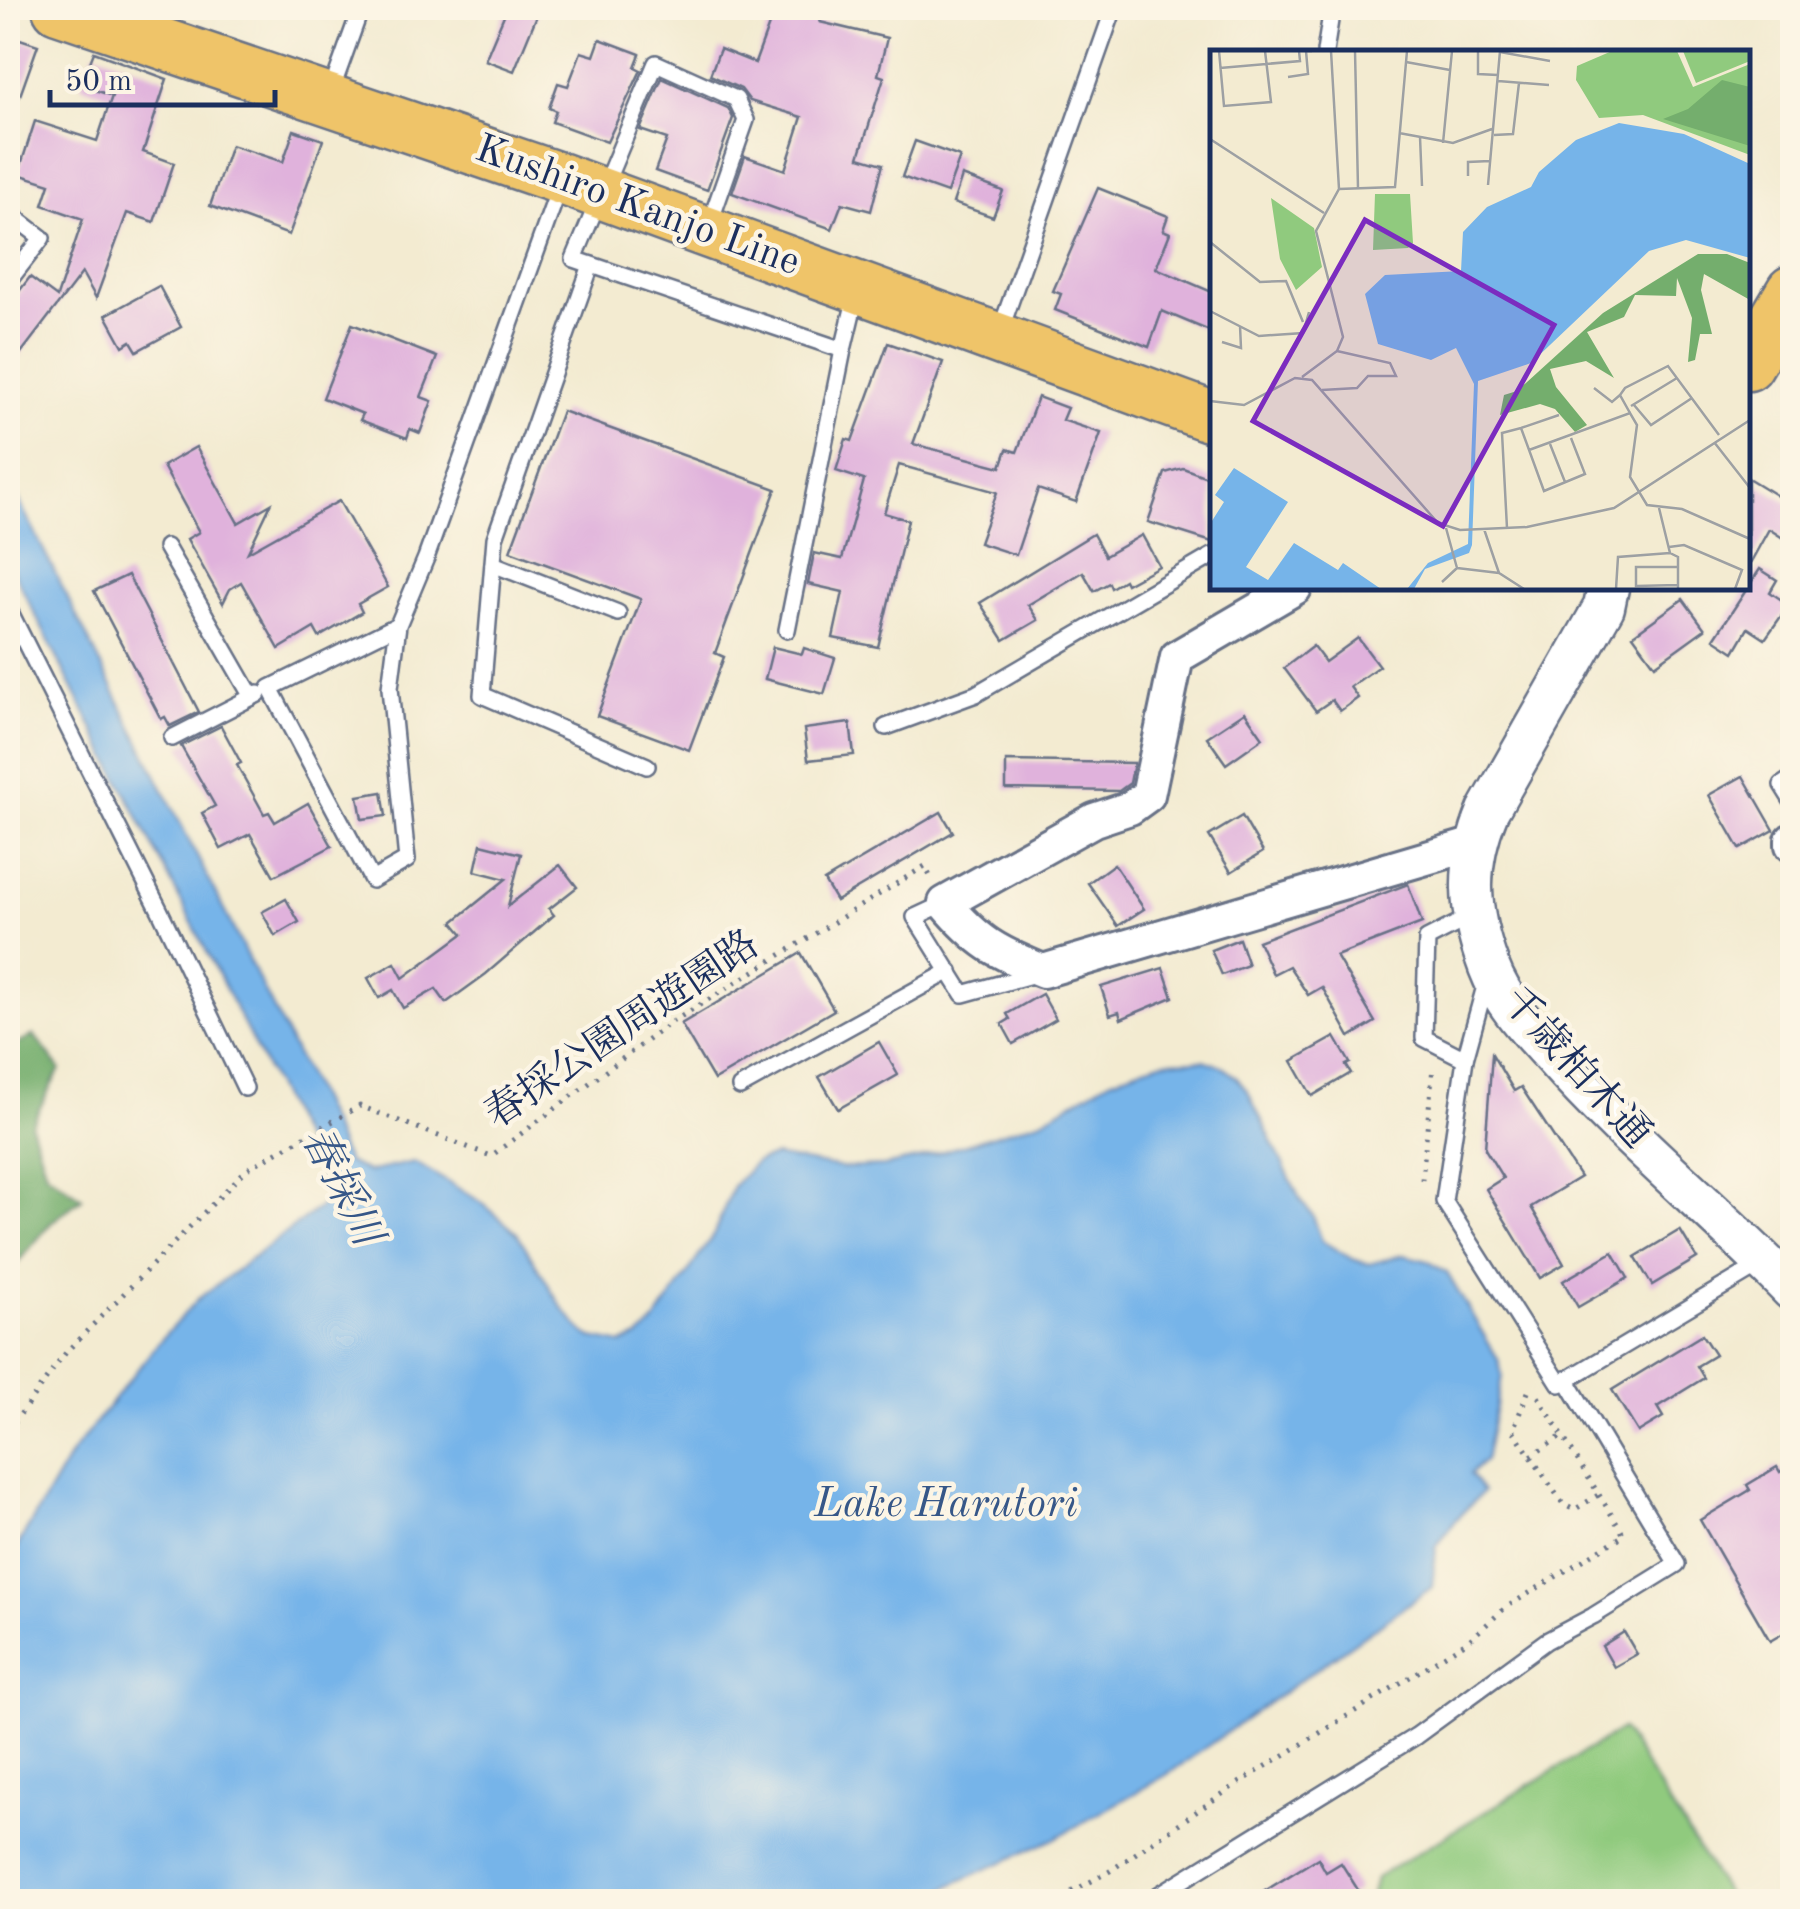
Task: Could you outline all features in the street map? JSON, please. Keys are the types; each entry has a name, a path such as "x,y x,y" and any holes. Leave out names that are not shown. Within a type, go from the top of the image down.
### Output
{"main road":[{"name":"Kushiro Kanjo Line","path":"58,8 581,186 1210,416"},
{"path":"1750,362 1792,291"}],"street":[{"path":"1292,590 1177,657 1148,794 1130,808 1094,820 945,903 971,934 1007,957 1044,972 1474,844"},
{"name":"千歳柏木通","path":"1608,590 1604,607 1488,811 1474,844 1474,915 1490,970 1521,1021 1580,1088 1792,1290"}],"lane":[{"path":"328,98 361,8"},
{"path":"997,340 1114,8"},
{"path":"1325,50 1332,8"},
{"path":"270,688 372,880 407,860 390,688 398,625 581,186 656,62 736,99 746,120 706,232"},
{"path":"581,186 574,259 842,350"},
{"path":"8,212 42,238 8,282"},
{"path":"591,265 496,538 482,695 647,766"},
{"path":"786,630 858,288"},
{"path":"166,548 252,697"},
{"path":"886,727 976,694 1210,557"},
{"path":"493,564 618,613"},
{"path":"8,608 245,1088"},
{"path":"172,738 398,625"},
{"path":"1792,778 1782,785 1792,802"},
{"path":"945,903 916,917 963,994 1044,972"},
{"path":"1465,1059 1424,1038 1426,939 1474,915"},
{"path":"1490,970 1465,1059 1444,1201 1560,1384 1764,1262"},
{"path":"740,1087 950,972"},
{"path":"1147,1902 1416,1736 1546,1641 1676,1564 1566,1380"}],"path":[{"name":"春採公園周遊園路","path":"8,1431 67,1351 247,1169 360,1106 491,1156 672,1022 925,866 945,903"},
{"path":"1421,1187 1436,1044"},
{"path":"1053,1902 1110,1870 1230,1788 1468,1641 1505,1608 1624,1535 1599,1495 1562,1436 1530,1389 1513,1430 1562,1504 1574,1510 1599,1495"},
{"path":"1530,1456 1562,1436"}],"green space":[{"path":"34,1035 60,1069 31,1125 46,1172 82,1198 52,1222 8,1274 8,1049"},
{"path":"1622,1729 1731,1901 1370,1901 1376,1878"}],"water":[{"name":"Lake Harutori","path":"8,479 347,1162 368,1172 414,1162 481,1202 517,1233 561,1306 582,1331 592,1338 622,1344 653,1325 714,1234 733,1186 756,1162 774,1156 842,1168 884,1166 1042,1120 1110,1080 1144,1067 1165,1061 1204,1060 1221,1066 1248,1092 1299,1197 1313,1216 1322,1241 1369,1264 1403,1255 1428,1261 1447,1273 1498,1359 1502,1376 1485,1460 1470,1474 1483,1492 1455,1520 1436,1547 1432,1587 1168,1774 1054,1839 924,1901 8,1901 8,1578 18,1545 71,1454 159,1342 198,1299 332,1198 8,561"}],"building":[{"path":"507,8 540,8 514,71 485,60"},
{"path":"775,8 825,8 820,22 887,38 878,75 884,77 859,157 883,164 871,211 842,203 832,229 732,193 745,156 785,170 802,117 750,101 741,89 710,75 720,49 755,63"},
{"path":"8,35 38,45 11,121 8,120"},
{"path":"600,39 640,54 635,67 641,70 607,142 552,122 556,111 549,108 558,83 568,86 581,52 594,56"},
{"path":"94,52 167,79 143,152 174,163 154,222 127,213 96,298 82,273 8,370 8,306 30,277 57,297 83,219 43,205 50,184 18,174 35,121 97,141 112,96 81,85"},
{"path":"662,78 728,108 733,118 707,190 655,171 667,139 640,130"},
{"path":"294,130 323,140 289,235 210,206 231,145 283,162"},
{"path":"915,141 960,157 947,193 902,177"},
{"path":"962,176 1003,191 993,217 953,203"},
{"path":"1098,188 1168,216 1163,230 1170,233 1156,268 1210,291 1210,331 1162,311 1149,347 1055,310 1061,294 1053,291"},
{"path":"159,286 181,327 137,351 131,341 123,346 106,315"},
{"path":"352,324 437,357 421,397 432,401 420,433 410,429 407,438 360,420 363,414 323,398"},
{"path":"888,343 943,362 913,444 1001,467 1007,449 1017,452 1038,397 1067,408 1062,420 1101,433 1076,502 1038,489 1016,555 979,543 997,492 899,465 884,513 908,520 878,647 833,638 843,592 808,584 814,553 842,559 864,480 836,471 846,439 852,441"},
{"path":"562,411 776,489 715,653 724,657 689,750 597,716 641,599 510,551"},
{"path":"196,447 238,523 271,504 248,552 339,501 388,587 358,604 362,612 319,637 314,628 279,649 241,582 230,589 223,603 187,539 199,532 163,466"},
{"path":"1183,468 1210,478 1210,541 1148,522 1165,473"},
{"path":"1750,479 1792,505 1792,544 1769,529 1750,563"},
{"path":"1093,534 1105,556 1142,535 1159,566 1126,584 1124,580 1111,588 1109,583 1094,591 1083,572 1028,605 1038,620 1004,640 980,603"},
{"path":"1760,569 1777,580 1770,592 1789,605 1765,639 1748,628 1734,652 1714,639 1746,590 1750,590"},
{"path":"128,575 199,712 170,726 165,717 161,719 94,591"},
{"path":"1683,599 1705,629 1655,665 1633,635"},
{"path":"1358,638 1379,666 1350,687 1358,698 1340,711 1332,700 1316,711 1284,668 1313,646 1325,662"},
{"path":"773,647 802,654 804,648 835,658 824,694 765,679"},
{"path":"1245,712 1263,738 1226,764 1207,737"},
{"path":"850,723 854,755 808,760 804,729"},
{"path":"221,726 264,814 269,812 275,822 308,803 332,846 274,876 250,834 221,849 202,813 215,806 181,746"},
{"path":"1006,761 1134,763 1130,783 1119,791 1006,789"},
{"path":"1743,776 1774,830 1740,849 1709,795"},
{"path":"382,792 386,816 362,819 358,796"},
{"path":"941,812 953,832 836,901 824,881"},
{"path":"1242,816 1263,852 1231,872 1209,836"},
{"path":"481,844 521,854 508,906 560,865 577,887 549,909 554,915 446,1003 436,989 403,1008 393,990 379,998 368,978 395,963 403,978 463,934 453,922 506,879 475,871"},
{"path":"1114,864 1144,909 1118,926 1088,883"},
{"path":"1408,884 1422,923 1336,956 1375,1022 1350,1037 1322,987 1308,995 1289,966 1273,974 1258,941"},
{"path":"286,899 299,922 275,936 262,912"},
{"path":"1239,939 1248,965 1222,975 1211,950"},
{"path":"801,953 834,1010 714,1080 681,1024"},
{"path":"1163,968 1173,997 1121,1019 1119,1012 1110,1015 1101,987"},
{"path":"1042,994 1056,1019 1013,1044 1002,1024 1010,1019 1007,1014"},
{"path":"1335,1037 1350,1063 1346,1065 1351,1073 1312,1096 1292,1061"},
{"path":"879,1042 898,1075 838,1109 819,1077"},
{"path":"1492,1054 1514,1091 1521,1087 1580,1177 1531,1207 1564,1264 1540,1278 1486,1189 1503,1178 1485,1149"},
{"path":"1680,1230 1697,1258 1652,1285 1635,1257"},
{"path":"1613,1252 1628,1278 1578,1307 1563,1281"},
{"path":"1702,1335 1715,1355 1697,1366 1704,1378 1657,1407 1663,1417 1638,1432 1612,1390"},
{"path":"1792,1465 1792,1628 1770,1641 1700,1520 1750,1490 1747,1485 1777,1467 1780,1472"},
{"path":"1624,1632 1637,1654 1614,1667 1602,1646"},
{"path":"1318,1858 1326,1872 1341,1863 1358,1890 1340,1902 1247,1902"}],"water label":[{"name":"春採川","path":"340,1187"}]}
